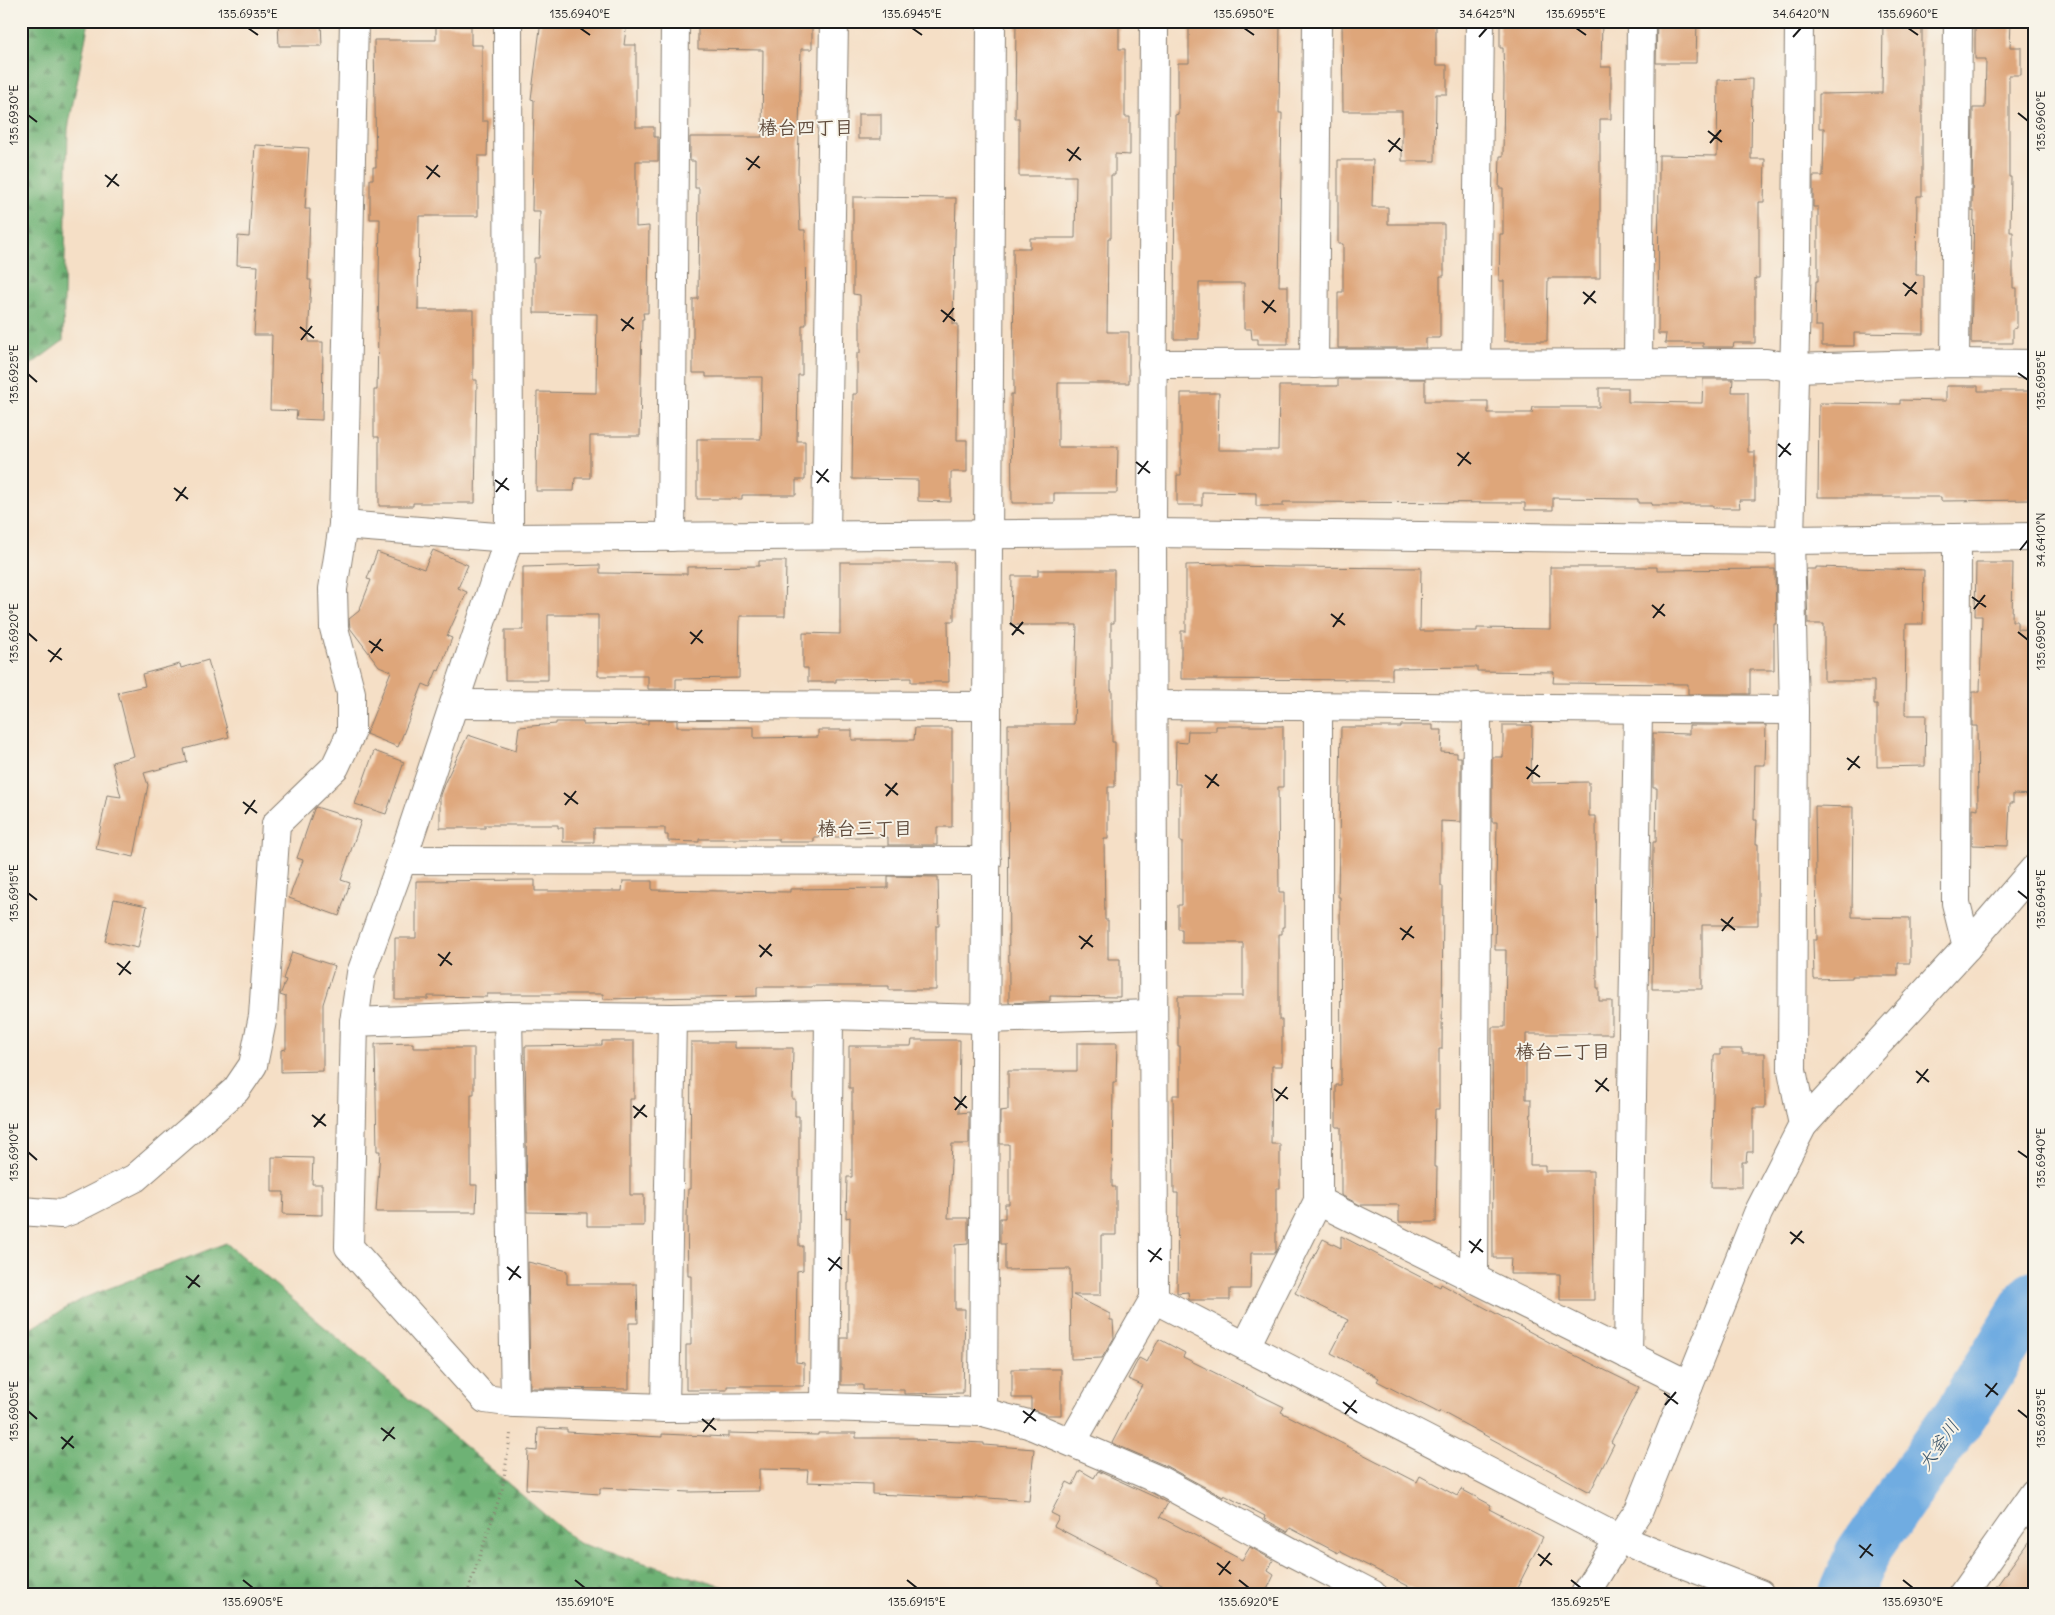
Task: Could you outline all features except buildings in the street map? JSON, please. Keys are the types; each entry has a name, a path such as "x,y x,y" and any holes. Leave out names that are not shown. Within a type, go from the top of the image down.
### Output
{"street":[{"path":"21,1211 61,1214 135,1178 236,1090 253,1065 263,1016 276,824 336,767 351,734 351,693 334,628 333,589 343,525 354,21"},
{"path":"508,21 509,538 402,860 361,973 354,1022 349,1247 485,1399 515,1403 665,1408 825,1407 983,1412 1028,1424 1159,1480 1372,1594"},
{"path":"671,537 675,21"},
{"path":"826,535 834,21"},
{"path":"983,1412 991,21"},
{"path":"1072,1442 1154,1299 1152,364 1154,21"},
{"path":"1314,364 1317,21"},
{"path":"1476,364 1480,21"},
{"path":"1638,363 1641,21"},
{"path":"1799,21 1790,540 1794,710 1792,1070 1803,1125"},
{"path":"1955,363 1958,21"},
{"path":"1152,364 1766,363 1794,368 1955,363 2034,364"},
{"path":"343,525 509,538 1152,533 1790,540 2034,538"},
{"path":"1958,538 1956,903 1966,947"},
{"path":"455,704 987,706"},
{"path":"1152,704 1794,710"},
{"path":"1246,1346 1318,1201 1318,706"},
{"path":"1474,1279 1478,707"},
{"path":"1628,1355 1638,708"},
{"path":"402,860 987,861"},
{"path":"1585,1594 1638,1510 1758,1213 1803,1125 1966,947 2034,869"},
{"path":"354,1022 508,1016 672,1018 829,1015 986,1019 1153,1014"},
{"path":"825,1407 829,1015"},
{"path":"508,1016 515,1403"},
{"path":"665,1408 672,1018"},
{"path":"1318,1201 1689,1385"},
{"path":"1154,1299 1619,1538 1670,1560 1760,1594"},
{"path":"1963,1594 2034,1493"}],"path":[{"path":"468,1594 502,1490 515,1403"}],"green space":[{"path":"21,21 89,21 68,129 63,341 21,372"},
{"path":"226,1243 578,1543 747,1594 21,1594 21,1334 84,1298"}],"waterway":[{"name":"大釜川","path":"1845,1594 1863,1552 1961,1413 2034,1297"}],"district":[{"name":"椿台四丁目","path":"806,127"},
{"name":"椿台三丁目","path":"865,828"},
{"name":"椿台二丁目","path":"1563,1051"}]}
